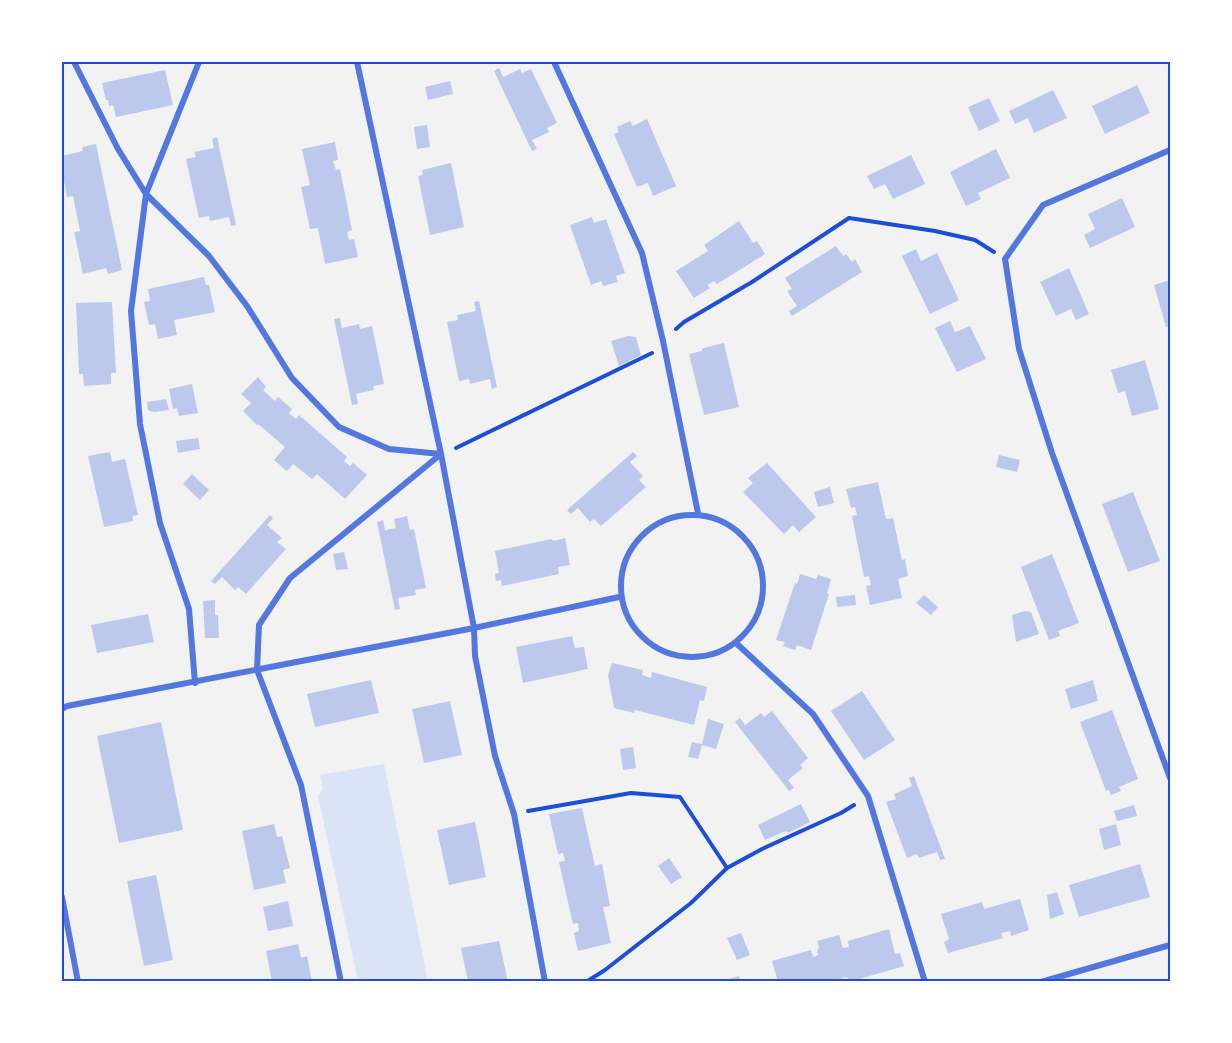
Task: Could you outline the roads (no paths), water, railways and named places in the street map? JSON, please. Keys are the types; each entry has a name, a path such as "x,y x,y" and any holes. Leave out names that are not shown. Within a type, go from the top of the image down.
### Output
{"street":[{"path":"74,62 118,149 146,194 209,256 247,306 292,378 339,427 389,449 441,454"},
{"path":"195,682 189,609 160,523 140,424 131,311 146,194 199,62"},
{"path":"357,62 441,454 474,628 475,656 495,756 514,814 545,981"},
{"path":"554,62 642,252 663,341 698,513"},
{"path":"1170,150 1043,205 1005,258 1019,350 1052,453 1170,778"},
{"path":"341,981 301,785 257,670 259,625 290,578 441,454"},
{"path":"698,513 733,527 750,543 761,566 763,586 759,611 751,627 736,643 708,655 680,657 660,650 640,635 629,621 619,597 621,576 629,552 636,541 655,525 676,514 698,513"},
{"path":"64,707 474,628 619,597"},
{"path":"736,643 813,714 868,796 925,981"},
{"path":"62,897 78,981"},
{"path":"1041,981 1170,945"}]}
